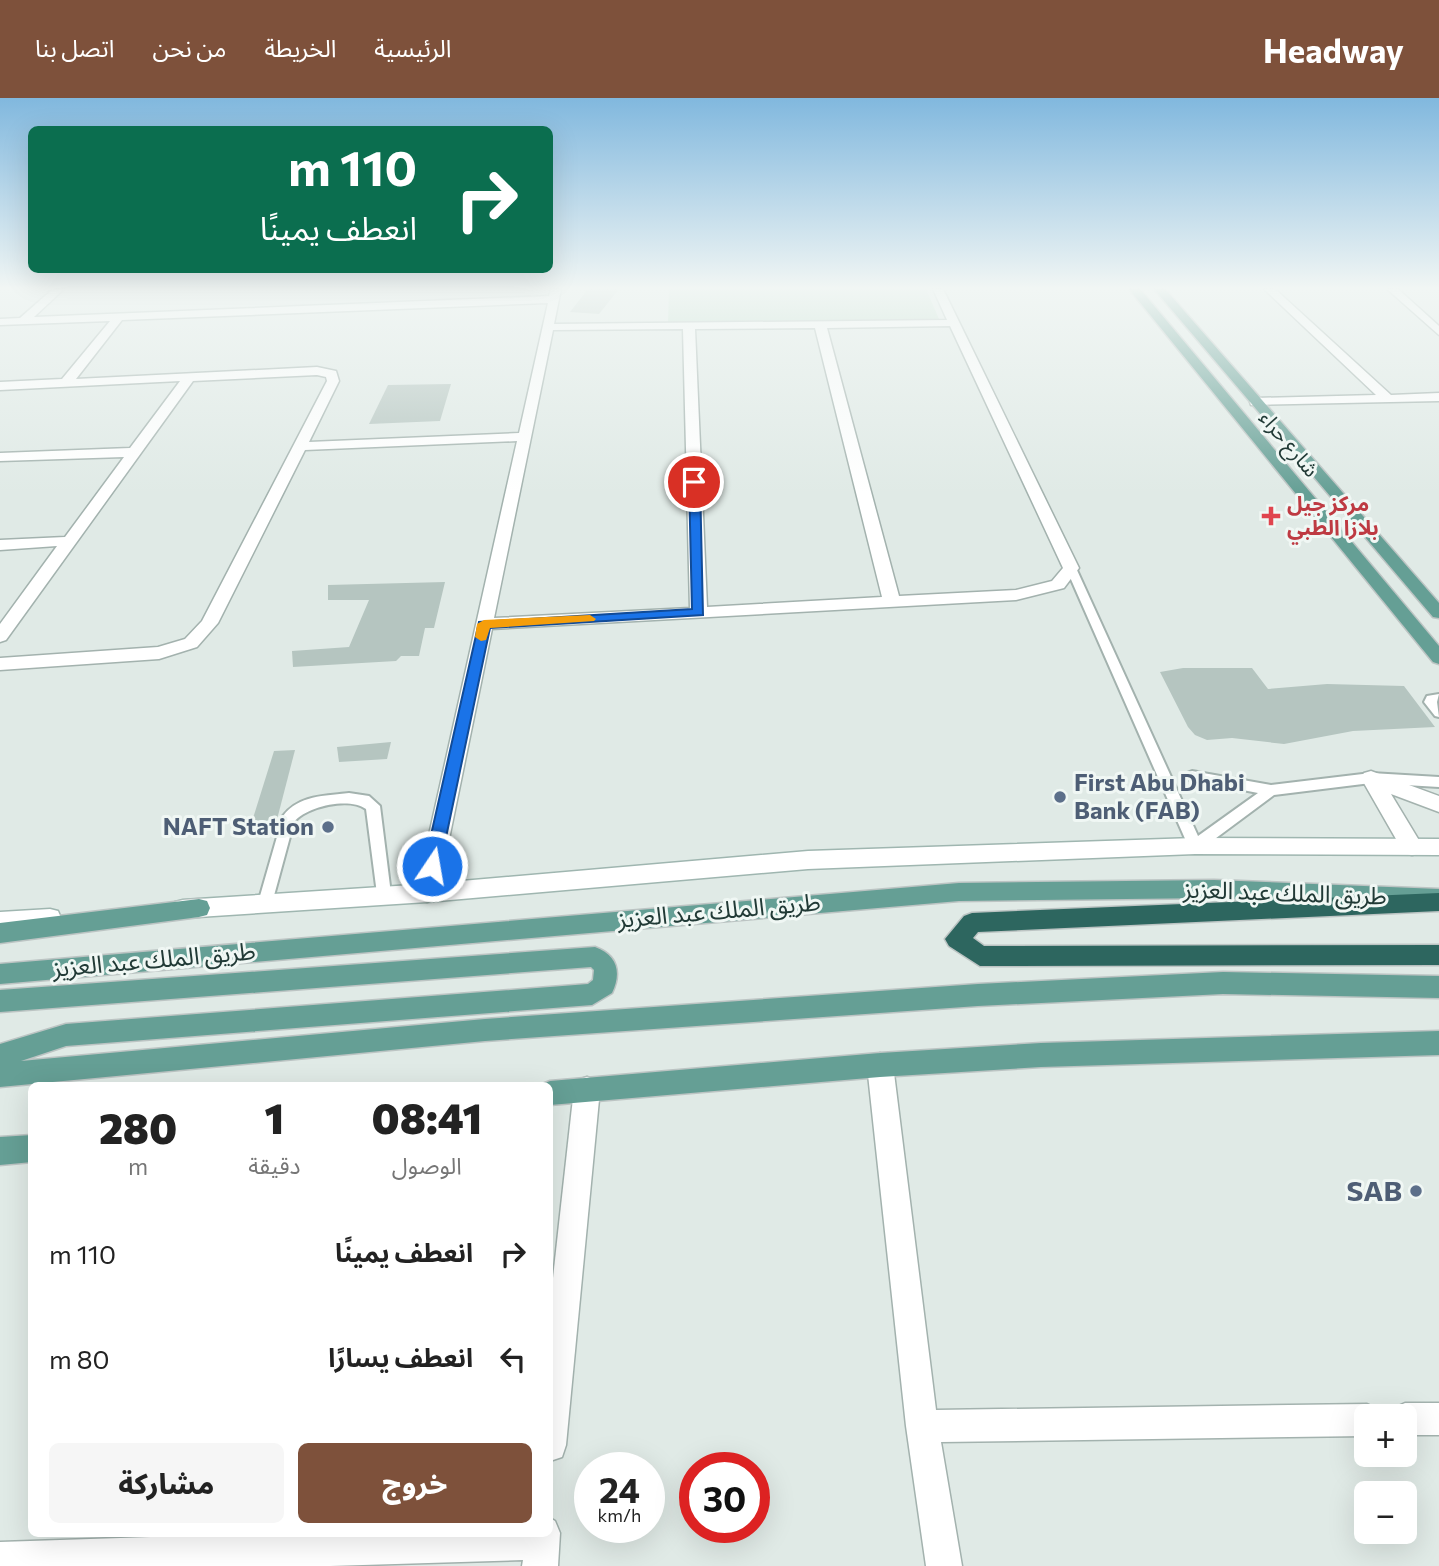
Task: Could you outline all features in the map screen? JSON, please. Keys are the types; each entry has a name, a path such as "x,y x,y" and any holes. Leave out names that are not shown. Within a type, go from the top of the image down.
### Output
{"highway":[{"path":"1439,900 972,923 957,939 981,956 1439,955"}],"main road":[{"name":"شارع حراء","path":"1191,358 1439,658"},
{"name":"شارع حراء","path":"1218,358 1439,613"},
{"name":"طريق الملك عبد العزيز","path":"0,974 959,892 1214,889 1439,900"},
{"path":"0,933 199,908"},
{"path":"0,1001 595,957 606,966 604,986 592,994 65,1035 0,1056"},
{"path":"0,1075 485,1030 978,995 1223,983 1439,987"},
{"path":"553,1093 880,1065 1041,1055 1439,1043"},
{"path":"0,1151 28,1148"}],"street":[{"path":"66,383 86,358"},
{"path":"426,892 541,358"},
{"path":"690,358 699,613"},
{"path":"829,358 892,602"},
{"path":"484,624 1016,595 1058,585 1071,568 970,358"},
{"path":"1344,358 1388,398"},
{"path":"0,386 317,371 332,373 333,381 209,623 191,643 159,653 0,664"},
{"path":"0,636 188,377"},
{"path":"1256,401 1439,397"},
{"path":"300,446 524,437"},
{"path":"0,457 134,452"},
{"path":"0,545 69,541"},
{"path":"1371,778 1412,847"},
{"path":"1371,778 1439,804"},
{"path":"0,922 426,892 808,860 1195,846 1439,847"},
{"path":"880,1065 922,1426 944,1566"},
{"path":"553,1416 587,1089"},
{"path":"1417,1419 1439,1419"},
{"path":"922,1426 1354,1420"},
{"path":"0,1559 198,1560 542,1547"}],"lane":[{"path":"1071,568 1195,846 1271,790"},
{"path":"1439,698 1431,699 1430,702 1439,713"},
{"path":"1192,776 1271,790 1371,778 1439,782"},
{"path":"265,903 288,820 307,804 349,798 364,800 373,806 384,894"}],"building":[{"path":"451,384 440,421 369,424 388,385"},
{"path":"445,582 434,628 425,628 419,656 401,656 396,661 293,667 292,651 349,647 369,600 328,600 328,585"},
{"path":"1183,668 1252,668 1268,689 1327,684 1404,686 1435,727 1353,731 1284,744 1232,738 1207,740 1195,735 1188,727 1160,672"},
{"path":"391,742 387,759 339,762 337,747"},
{"path":"295,750 274,831 249,831 274,751"}],"slow traffic":[{"path":"481,637 484,624 590,619"}],"place":[{"name":"مركز جيل بلازا الطبي","path":"1271,516"},
{"name":"First Abu Dhabi Bank (FAB)","path":"1060,797"},
{"name":"NAFT Station","path":"328,827"},
{"name":"SAB","path":"1416,1191"}],"route":[{"path":"432,866 484,624 699,613 694,482"}]}
